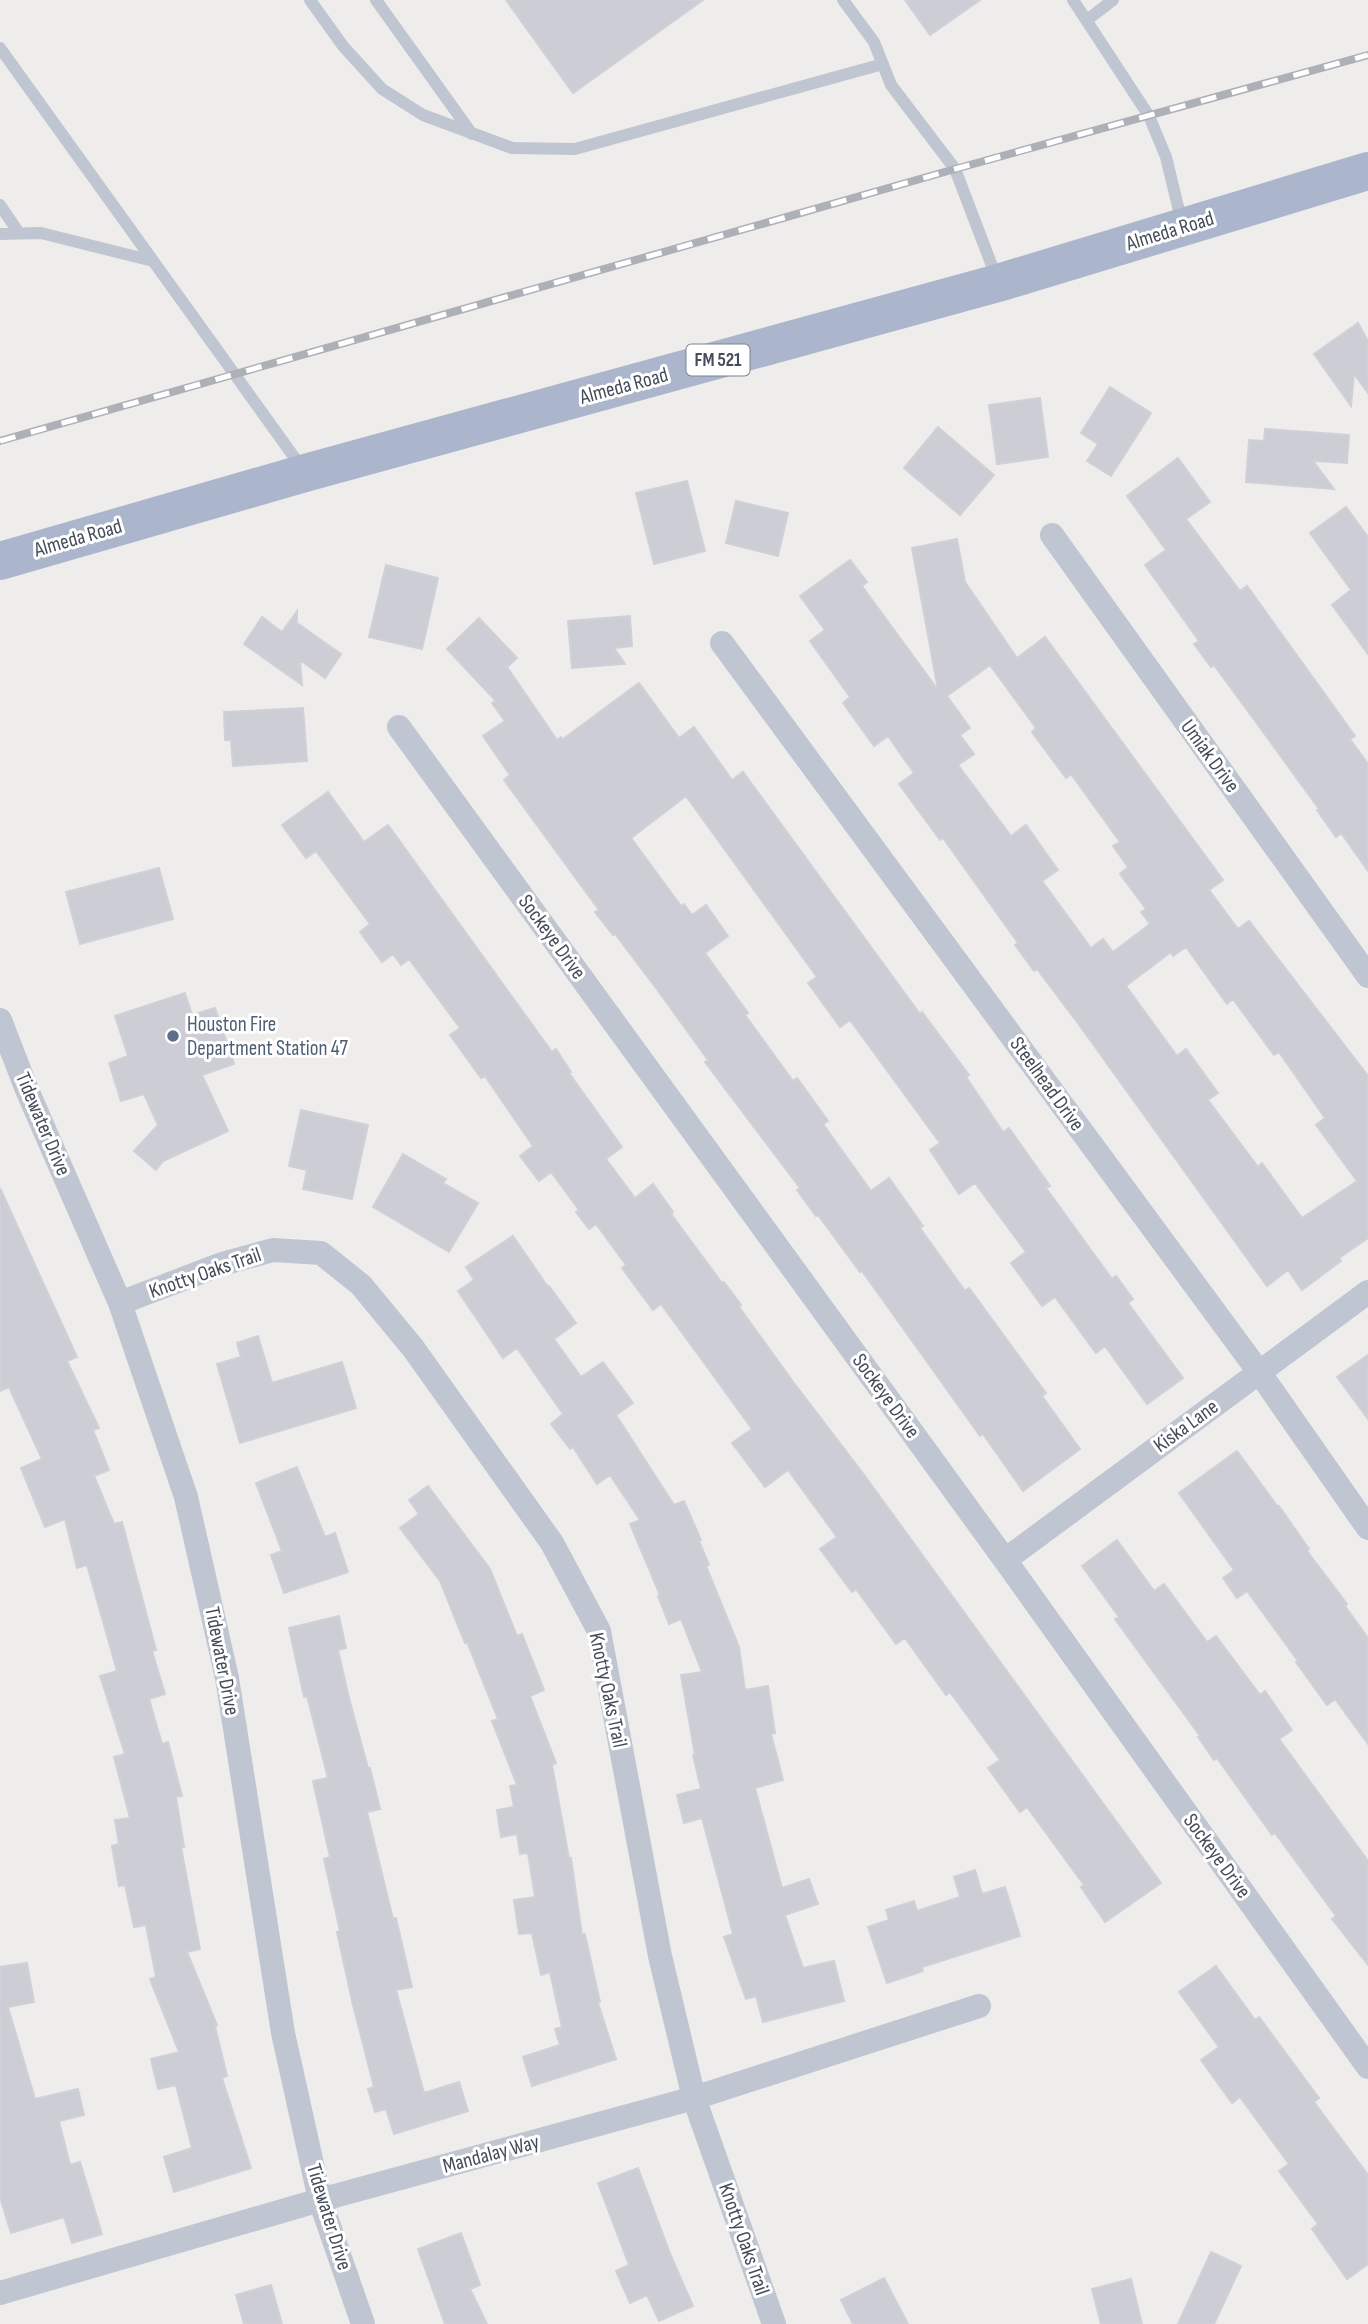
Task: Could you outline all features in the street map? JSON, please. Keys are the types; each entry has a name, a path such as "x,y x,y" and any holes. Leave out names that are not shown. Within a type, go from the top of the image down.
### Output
{"main road":[{"name":"Almeda Road","path":"0,561 305,473 998,283 1368,171"}],"street":[{"name":"Umiak Drive","path":"1052,536 1368,976"},
{"name":"Steelhead Drive","path":"722,643 1259,1373 1368,1528"},
{"name":"Sockeye Drive","path":"400,727 1005,1560 1368,2067"},
{"name":"Tidewater Drive","path":"0,1020 27,1090 120,1303 186,1497 228,1678 283,2033 320,2200 363,2324"},
{"name":"Knotty Oaks Trail","path":"120,1303 222,1264 273,1250 321,1253 361,1285 413,1348 552,1543 599,1632 660,1956 694,2098 774,2324"},
{"name":"Kiska Lane","path":"1005,1560 1368,1292"},
{"name":"Mandalay Way","path":"0,2293 320,2200 694,2098 979,2006"}],"lane":[{"path":"310,0 343,46 382,89 423,115 512,148 575,149 883,64"},
{"path":"376,0 472,134"},
{"path":"844,0 874,43 891,85 955,169 998,283"},
{"path":"1073,0 1149,116 1166,157 1183,227"},
{"path":"1087,20 1113,0"},
{"path":"0,48 305,473"},
{"path":"0,205 19,233"},
{"path":"0,234 41,233 153,261"}],"building":[{"path":"506,0 703,0 573,93"},
{"path":"905,0 980,0 930,35"},
{"path":"1358,323 1368,341 1368,393 1354,374 1351,406 1314,354"},
{"path":"1110,387 1151,413 1111,476 1087,461 1098,444 1081,433"},
{"path":"1040,398 1048,457 997,464 989,405"},
{"path":"938,427 994,475 960,515 904,468"},
{"path":"1265,429 1349,435 1347,463 1313,461 1334,489 1246,482 1249,440 1264,441"},
{"path":"1178,458 1210,502 1186,519 1240,591 1247,586 1355,736 1350,739 1368,764 1368,871 1341,833 1336,837 1317,810 1319,809 1214,665 1211,667 1194,644 1199,641 1145,565 1166,550 1127,496"},
{"path":"687,481 705,551 654,564 636,493"},
{"path":"736,501 788,513 778,556 726,543"},
{"path":"1346,507 1368,537 1368,654 1332,605 1351,590 1310,533"},
{"path":"957,539 965,582 1017,658 1045,637 1223,880 1209,890 1238,929 1249,921 1368,1076 1368,1238 1339,1258 1341,1261 1302,1290 1288,1270 1267,1286 1077,1022 1015,945 1018,943 943,838 940,840 899,784 914,773 888,736 874,746 843,703 850,697 810,641 825,630 800,596 850,560 867,582 862,586 938,690 912,548","holes":["990,665 1036,728 1032,732 1066,778 1071,774 1120,842 1113,846 1128,867 1120,874 1146,909 1141,912 1150,924 1113,952 1103,939 1091,948 1042,881 1058,870 1026,825 1011,836 958,765 974,754 960,735 970,728 947,696","1186,947 1227,1004 1233,999 1274,1055 1279,1052 1325,1118 1316,1125 1357,1181 1302,1218 1262,1163 1258,1167 1208,1100 1218,1093 1186,1049 1177,1056 1126,986 1171,952 1173,956"]},
{"path":"386,565 438,578 422,649 369,637"},
{"path":"297,611 297,623 341,654 325,678 300,660 302,685 244,644 262,617 282,632"},
{"path":"630,616 632,646 614,648 625,664 572,668 568,621"},
{"path":"479,618 517,658 507,667 557,740 561,737 563,739 639,683 679,738 694,727 732,780 743,772 920,1014 922,1012 969,1075 966,1077 1003,1132 1009,1128 1050,1186 1046,1188 1112,1279 1116,1276 1133,1299 1128,1303 1183,1378 1147,1404 1105,1346 1096,1353 1055,1297 1042,1306 1011,1263 1026,1252 975,1183 959,1194 930,1150 940,1143 850,1020 840,1027 808,983 817,977 686,796 631,838 681,906 684,904 692,915 706,905 728,936 705,953 748,1013 745,1015 793,1081 797,1078 828,1121 823,1124 871,1191 889,1178 923,1226 920,1228 965,1291 969,1288 1046,1393 1042,1396 1080,1449 1023,1491 983,1434 980,1436 862,1271 860,1272 797,1190 800,1188 705,1062 708,1060 656,988 595,912 599,910 504,780 510,775 483,736 505,721 492,703 496,701 447,649"},
{"path":"303,708 307,761 233,766 231,740 225,740 224,712"},
{"path":"328,792 364,842 388,825 552,1052 556,1049 571,1072 569,1073 622,1147 606,1159 635,1198 653,1184 673,1212 671,1214 741,1305 739,1307 794,1383 862,1472 1161,1883 1105,1922 1081,1887 1084,1885 1027,1807 1020,1812 988,1768 1000,1760 950,1692 946,1695 905,1638 896,1644 856,1589 852,1592 820,1549 837,1537 788,1470 765,1487 732,1443 752,1429 661,1304 653,1310 622,1268 626,1265 596,1224 589,1229 576,1212 579,1210 551,1172 539,1181 520,1156 533,1146 485,1076 481,1078 450,1035 460,1028 409,959 401,965 393,954 382,962 360,932 370,924 316,851 306,858 282,825"},
{"path":"159,868 173,919 80,944 66,892"},
{"name":"Houston Fire Department Station 47","path":"185,993 192,1015 215,1008 234,1064 202,1075 228,1131 163,1161 156,1170 134,1151 158,1125 144,1094 121,1101 109,1063 128,1056 115,1016"},
{"path":"301,1110 368,1125 352,1199 303,1189 307,1170 289,1166"},
{"path":"403,1154 446,1179 443,1183 478,1203 449,1252 373,1207"},
{"path":"0,1188 77,1357 67,1361 99,1428 93,1430 109,1470 94,1476 114,1524 122,1522 156,1650 152,1651 165,1694 149,1699 162,1744 168,1742 182,1796 176,1797 184,1847 181,1847 200,1949 187,1952 217,2025 215,2026 227,2076 222,2078 251,2168 174,2192 164,2157 192,2148 176,2085 158,2089 151,2059 179,2052 150,1979 156,1977 146,1925 134,1927 125,1885 119,1886 112,1846 119,1844 115,1820 130,1818 114,1757 125,1754 100,1676 117,1671 87,1565 77,1568 65,1519 45,1527 21,1468 42,1459 9,1387 0,1391"},
{"path":"513,1236 576,1323 554,1339 581,1377 603,1362 633,1403 616,1415 674,1505 684,1501 701,1540 699,1541 709,1565 706,1566 739,1647 745,1690 768,1686 775,1733 771,1734 783,1780 755,1788 782,1888 809,1879 818,1904 785,1915 803,1968 834,1961 844,2001 763,2022 756,1996 746,1999 724,1937 733,1934 702,1818 684,1823 677,1795 701,1789 681,1675 702,1672 681,1619 669,1624 658,1596 660,1595 630,1524 640,1520 610,1475 597,1484 573,1447 570,1449 551,1424 563,1414 517,1348 503,1358 458,1291 474,1280 466,1267"},
{"path":"258,1336 272,1383 342,1362 356,1408 240,1443 217,1364 241,1357 237,1343"},
{"path":"1368,1355 1368,1419 1337,1377"},
{"path":"1237,1451 1279,1506 1368,1638 1368,1744 1335,1699 1327,1705 1247,1591 1237,1598 1223,1578 1234,1570 1179,1493"},
{"path":"297,1467 325,1537 335,1533 348,1572 284,1593 271,1555 282,1551 256,1483"},
{"path":"428,1486 490,1569 517,1636 522,1634 544,1690 530,1696 556,1763 552,1765 571,1858 582,1935 585,1934 600,2002 598,2003 616,2059 532,2086 523,2057 560,2045 555,2029 562,2027 550,1972 541,1975 532,1933 519,1934 514,1900 535,1897 528,1853 520,1854 517,1834 501,1837 497,1810 514,1807 510,1786 517,1785 492,1721 498,1719 440,1581 400,1528 419,1514 409,1500"},
{"path":"1117,1540 1154,1591 1164,1584 1207,1642 1216,1636 1260,1695 1265,1691 1292,1730 1279,1739 1368,1861 1368,1965 1332,1919 1336,1916 1275,1833 1272,1835 1217,1758 1214,1760 1198,1737 1200,1736 1115,1619 1119,1617 1082,1566"},
{"path":"339,1616 346,1648 338,1650 380,1809 367,1812 412,1987 396,1990 424,2093 459,2082 468,2111 394,2134 386,2109 375,2112 368,2089 374,2087 337,1932 340,1931 324,1859 330,1857 313,1781 328,1778 307,1696 304,1697 289,1628"},
{"path":"975,1870 982,1894 1005,1887 1020,1936 922,1967 923,1971 887,1983 868,1927 889,1920 886,1910 914,1901 917,1911 960,1897 954,1877"},
{"path":"27,1963 34,2002 8,2007 35,2099 78,2089 84,2115 59,2121 70,2165 80,2162 102,2234 72,2243 64,2217 11,2233 0,2197 0,1967"},
{"path":"1216,1966 1255,2020 1259,2017 1319,2098 1314,2102 1368,2175 1368,2264 1347,2279 1312,2229 1318,2224 1279,2171 1289,2164 1240,2097 1232,2103 1201,2060 1219,2047 1179,1992"},
{"path":"638,2168 693,2306 659,2321 647,2295 630,2303 616,2271 629,2265 598,2183"},
{"path":"461,2233 480,2285 470,2289 487,2324 445,2324 418,2249"},
{"path":"1211,2252 1241,2266 1214,2324 1178,2324"},
{"path":"884,2278 908,2324 853,2324 841,2300"},
{"path":"1131,2279 1142,2324 1101,2324 1092,2289"},
{"path":"271,2285 282,2324 244,2324 236,2295"}],"railway":[{"path":"0,441 955,169 1368,55"}],"place":[{"name":"Houston Fire Department Station 47","path":"173,1036"}]}
